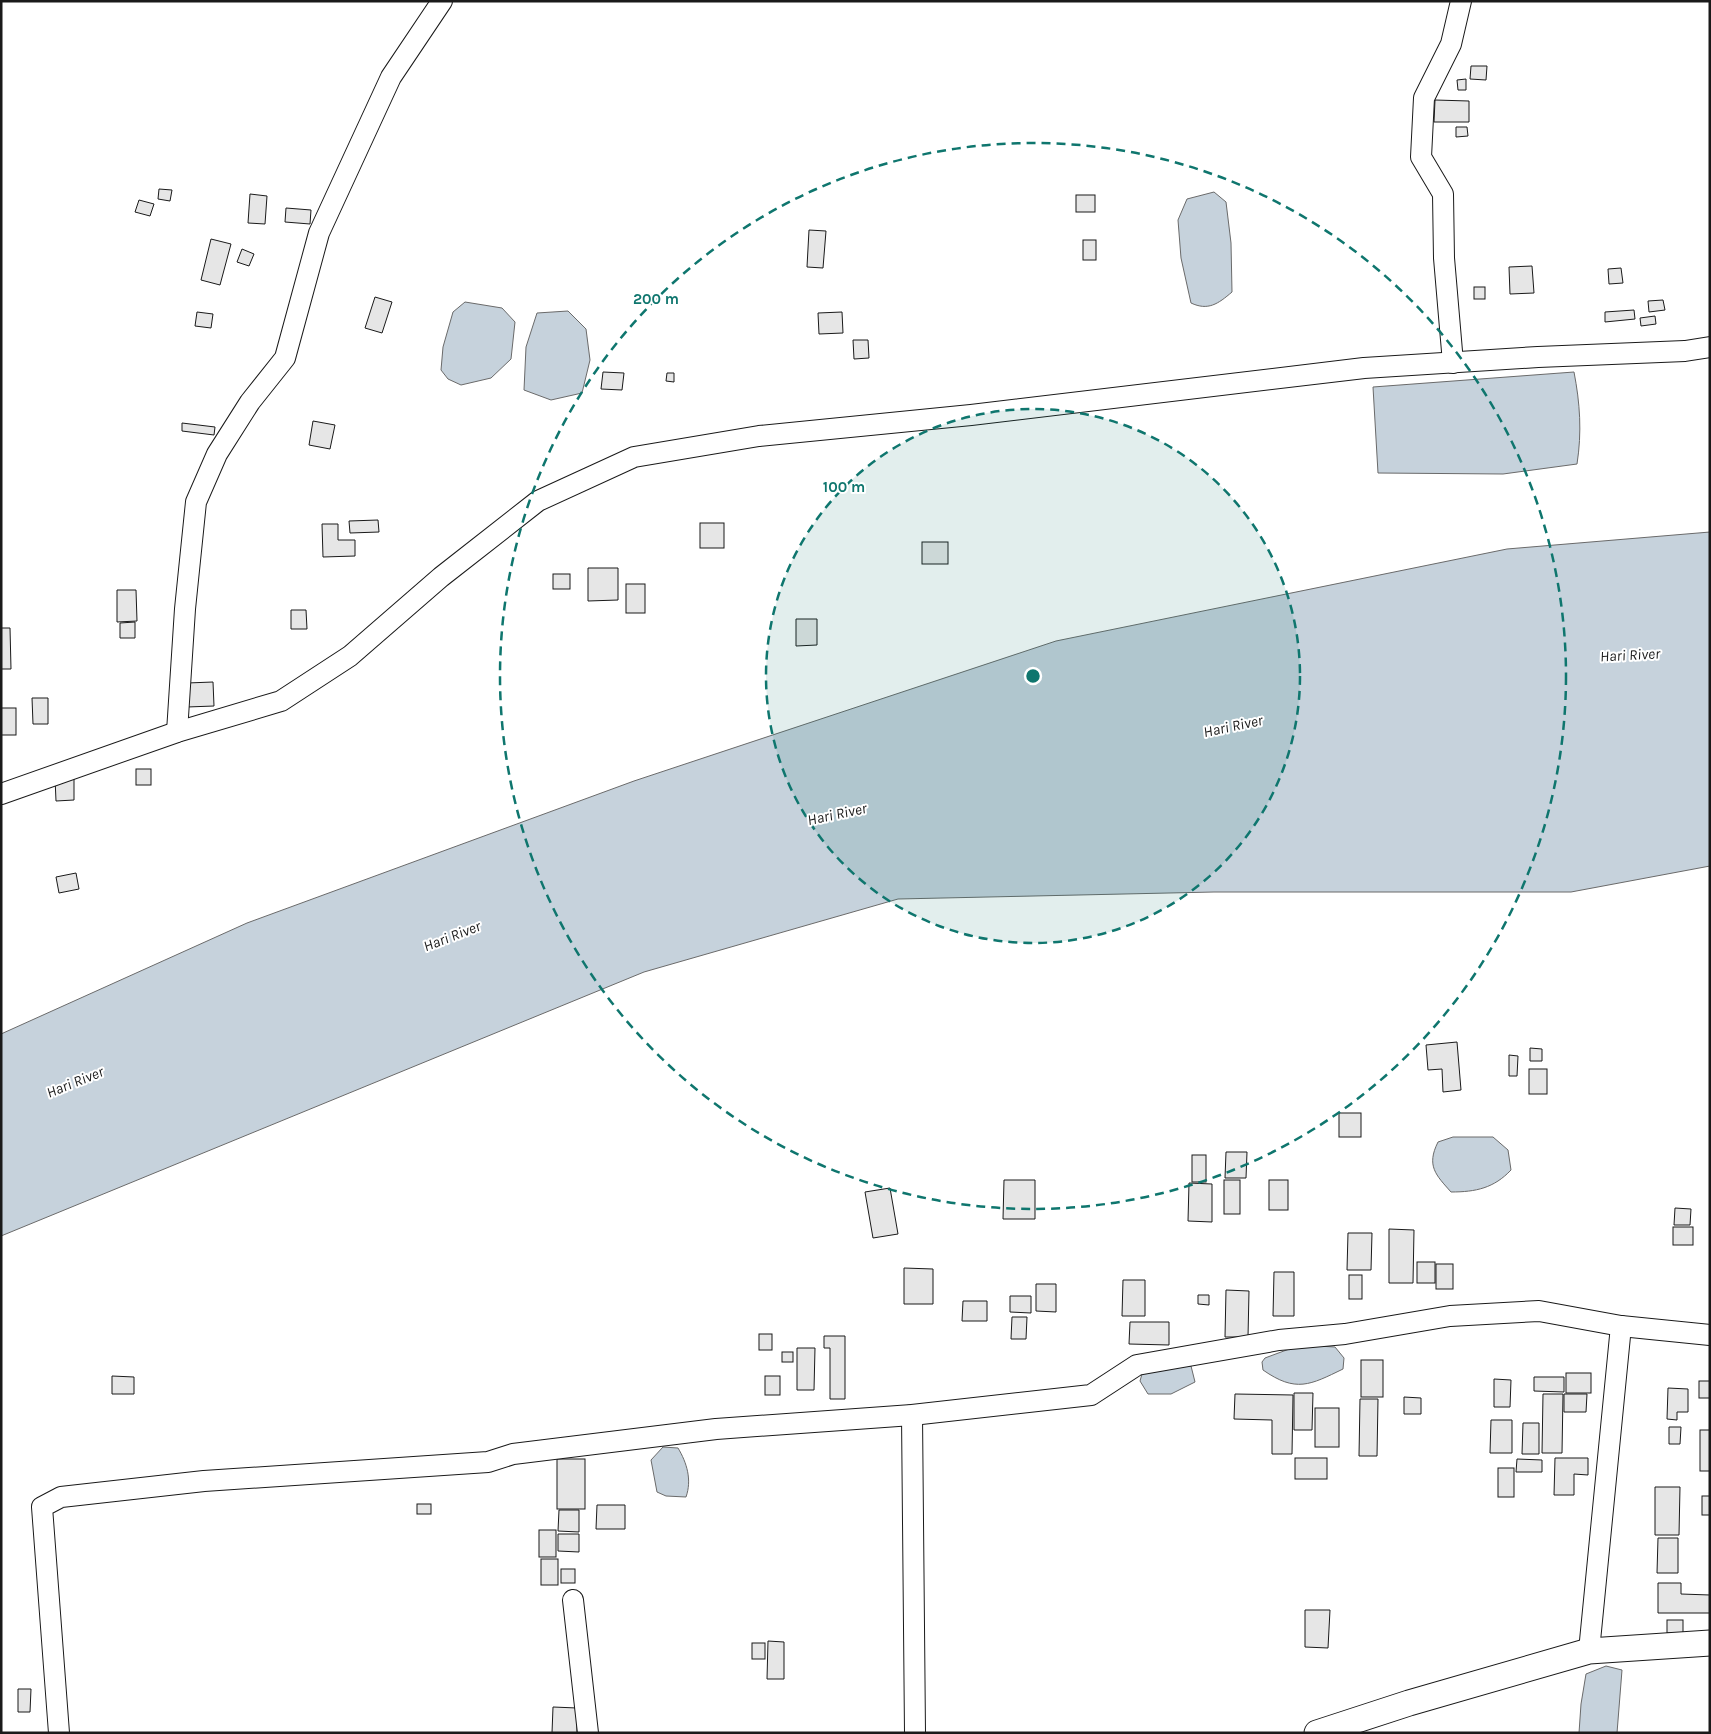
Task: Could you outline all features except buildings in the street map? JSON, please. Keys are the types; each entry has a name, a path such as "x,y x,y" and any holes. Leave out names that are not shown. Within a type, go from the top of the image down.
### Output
{"main road":[{"path":"1316,1733 1415,1701 1589,1651 1710,1643"}],"street":[{"path":"177,732 185,609 196,502 216,454 250,402 285,358 319,233 391,77 442,1"},
{"path":"1453,362 1444,258 1443,194 1421,157 1424,98 1451,44 1461,1"},
{"path":"1,794 177,732 281,701 350,656 441,577 538,500 634,457 759,436 971,415 1364,368 1685,351 1710,347"},
{"path":"59,1733 42,1507 60,1497 204,1481 488,1462 513,1454 706,1430 912,1415 1091,1395 1137,1364 1279,1340 1345,1334 1450,1316 1539,1311 1621,1326 1710,1335"},
{"path":"1589,1651 1621,1326"},
{"path":"912,1415 915,1733"},
{"path":"574,1600 588,1733"}],"water":[{"path":"1214,192 1226,202 1231,243 1232,292 1213,305 1203,306 1191,303 1181,258 1178,220 1187,199"},
{"path":"465,302 502,308 515,322 511,359 491,378 461,385 448,379 441,370 443,347 453,312"},
{"path":"568,311 586,329 590,360 582,393 551,400 524,390 526,347 537,313"},
{"path":"1574,372 1580,418 1577,464 1503,474 1378,473 1373,387"},
{"name":"Hari River","path":"1710,532 1710,866 1571,892 1214,892 898,899 644,972 1,1236 1,1034 247,923 634,781 1056,641 1507,549"},
{"path":"1453,1137 1493,1137 1508,1150 1511,1170 1498,1181 1484,1188 1451,1192 1434,1170 1433,1158 1438,1142"},
{"path":"1300,1345 1335,1347 1344,1358 1343,1369 1321,1379 1303,1384 1285,1382 1263,1370 1262,1362 1265,1358"},
{"path":"1181,1366 1191,1366 1195,1382 1171,1394 1148,1394 1140,1381 1142,1374"},
{"path":"663,1447 678,1448 684,1460 689,1484 686,1497 666,1496 657,1492 651,1460"},
{"path":"1606,1666 1622,1670 1617,1733 1579,1733 1586,1674"}]}
